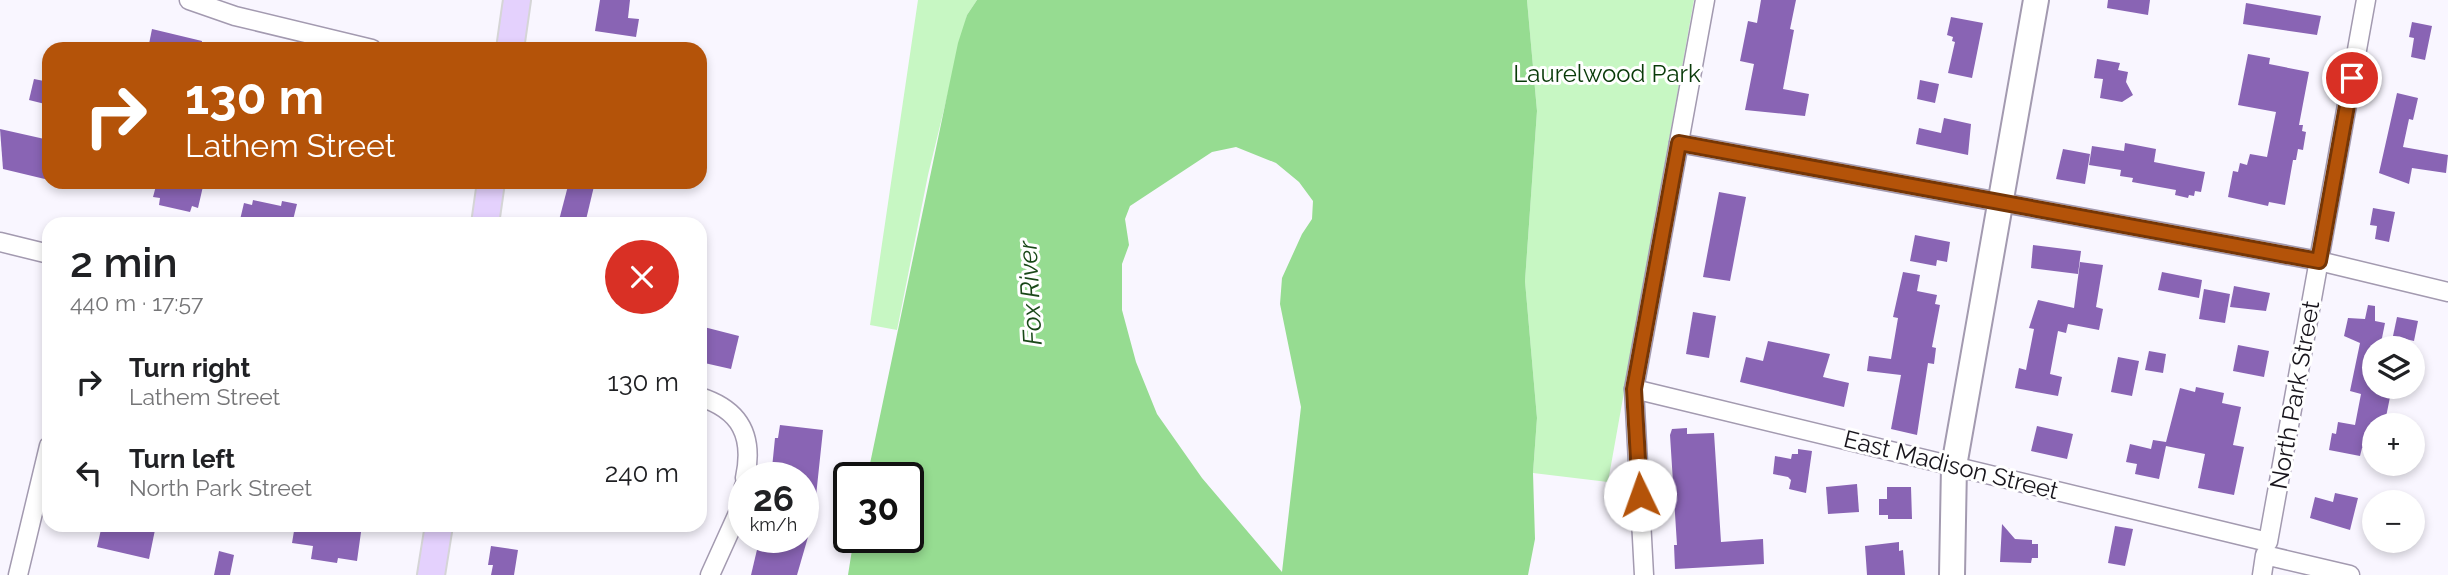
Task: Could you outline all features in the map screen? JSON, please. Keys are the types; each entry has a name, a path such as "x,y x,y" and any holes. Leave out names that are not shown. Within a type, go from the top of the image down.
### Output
{"main road":[{"path":"511,42 517,0"},
{"path":"1952,575 1954,466 2036,0"},
{"path":"486,217 490,189"},
{"path":"431,575 438,532"}],"street":[{"path":"189,0 235,16 343,42"},
{"path":"1644,575 1634,389 1705,0"},
{"name":"North Park Street","path":"2262,575 2366,0"},
{"path":"1679,143 2319,261 2448,292"},
{"path":"0,242 42,252"},
{"name":"East Madison Street","path":"1634,389 1954,466 2267,549 2350,575"},
{"path":"707,400 731,411 744,427 748,462"},
{"path":"18,575 42,475"},
{"path":"710,575 728,535"}],"green space":[{"path":"918,0 977,0 967,15 928,175 897,330 870,325"},
{"name":"Laurelwood Park","path":"1527,0 1694,0 1608,482 1533,473 1537,418 1525,281 1537,111"}],"water":[{"name":"Fox River","path":"977,0 1527,0 1537,111 1525,281 1537,418 1533,473 1535,539 1528,575 848,575 851,553 924,553 924,462 870,462 958,43 967,15","holes":["1236,147 1276,163 1299,182 1313,201 1312,219 1302,234 1282,278 1280,304 1301,407 1282,572 1202,478 1157,414 1136,362 1122,310 1122,264 1129,245 1125,219 1130,206 1212,152"]}],"building":[{"path":"600,0 630,0 628,18 639,19 636,37 595,31"},
{"path":"1761,0 1796,0 1790,29 1794,30 1783,89 1809,94 1805,116 1745,110 1754,64 1740,61 1748,21 1757,23"},
{"path":"2108,0 2150,0 2148,15 2107,8"},
{"path":"2246,3 2321,16 2317,35 2243,24"},
{"path":"1951,17 1983,23 1972,78 1948,73 1955,42 1952,41 1953,37 1947,35"},
{"path":"2412,22 2432,26 2425,60 2411,57 2414,38 2409,37"},
{"path":"152,29 202,41 202,42 149,42"},
{"path":"2248,54 2270,58 2269,64 2309,72 2299,125 2303,125 2302,131 2306,132 2303,150 2298,149 2296,160 2293,160 2285,205 2269,202 2268,206 2228,197 2233,171 2238,172 2240,163 2247,165 2250,154 2267,157 2276,112 2238,105"},
{"path":"2097,59 2120,63 2118,70 2128,72 2126,82 2133,95 2122,102 2100,98 2103,79 2094,78"},
{"path":"34,79 42,81 42,103 29,100"},
{"path":"1920,80 1939,84 1935,103 1917,99"},
{"path":"2397,93 2418,98 2413,120 2409,119 2403,147 2448,155 2446,173 2412,168 2409,184 2379,173"},
{"path":"1944,118 1971,124 1968,155 1916,144 1919,128 1941,133"},
{"path":"0,129 42,138 42,178 3,169"},
{"path":"2125,143 2156,149 2154,162 2205,172 2201,192 2195,191 2194,196 2189,195 2188,198 2175,195 2176,190 2132,182 2133,178 2120,176 2121,170 2089,165 2092,146 2124,151"},
{"path":"2063,149 2090,154 2085,184 2056,179"},
{"path":"155,189 202,189 198,208 192,206 190,212 159,205 160,198 153,197"},
{"path":"567,189 593,189 587,217 560,217"},
{"path":"1719,192 1746,197 1730,281 1703,277"},
{"path":"253,200 281,206 282,201 297,204 294,217 241,217 244,203 252,205"},
{"path":"2373,208 2395,212 2389,242 2375,239 2377,226 2370,225"},
{"path":"1915,235 1950,242 1947,262 1937,260 1936,266 1910,261"},
{"path":"2033,245 2081,251 2078,274 2031,268"},
{"path":"2080,262 2103,265 2096,307 2103,309 2099,330 2068,324 2066,333 2058,331 2050,374 2062,377 2058,396 2015,388 2019,368 2026,370 2034,329 2029,328 2038,300 2074,308"},
{"path":"1903,272 1920,275 1917,291 1937,295 1935,304 1940,305 1932,347 1936,348 1934,364 1928,363 1917,435 1891,429 1901,375 1867,371 1869,356 1891,359 1898,318 1893,317"},
{"path":"2162,272 2202,280 2199,298 2158,290"},
{"path":"2234,286 2270,293 2266,311 2230,307"},
{"path":"2204,289 2230,294 2225,323 2199,319"},
{"path":"2368,305 2375,306 2375,321 2385,323 2382,336 2362,336 2362,399 2390,399 2387,413 2362,413 2360,456 2329,450 2332,433 2336,434 2338,422 2355,425 2361,394 2350,391 2360,343 2344,336 2348,318 2365,319"},
{"path":"1693,312 1716,316 1709,358 1686,354"},
{"path":"2397,317 2418,321 2415,336 2393,336"},
{"path":"707,328 739,336 731,369 707,364"},
{"path":"1768,341 1830,354 1823,377 1849,383 1844,407 1740,382 1746,357 1763,361"},
{"path":"2238,345 2269,351 2264,377 2233,371"},
{"path":"2149,351 2166,354 2163,373 2145,370"},
{"path":"2118,357 2139,361 2132,396 2111,392"},
{"path":"2196,387 2224,393 2222,403 2241,407 2233,445 2244,447 2234,495 2198,488 2205,454 2166,446 2159,479 2135,474 2137,464 2126,462 2130,444 2151,449 2153,440 2166,442 2180,388 2195,392"},
{"path":"780,425 823,430 819,468 819,462 773,462 775,438 778,438"},
{"path":"2037,426 2073,434 2067,459 2031,451"},
{"path":"1687,428 1687,434 1714,433 1721,542 1763,539 1764,564 1675,569 1674,545 1677,545 1670,435 1672,429"},
{"path":"1798,449 1812,451 1806,493 1789,489 1791,480 1788,477 1773,474 1775,456 1791,459 1792,454 1798,454"},
{"path":"1857,484 1859,512 1828,514 1826,487"},
{"path":"1887,487 1911,487 1912,519 1888,519 1888,515 1879,515 1879,499 1887,499"},
{"path":"2335,493 2358,498 2350,530 2310,518 2315,497 2333,502"},
{"path":"2002,524 2015,539 2032,540 2032,544 2038,544 2038,558 2032,558 2031,563 2000,562"},
{"path":"2115,526 2133,529 2125,566 2108,563"},
{"path":"100,532 155,532 149,559 97,547"},
{"path":"294,532 361,532 357,561 338,558 337,563 311,559 313,546 292,543"},
{"path":"1899,542 1899,551 1903,550 1905,575 1867,575 1865,546"},
{"path":"491,546 518,550 514,575 491,575 493,565 488,565"},
{"path":"219,551 234,555 230,575 214,575"},
{"path":"756,553 803,553 797,575 751,575"}],"route":[{"path":"1640,495 1634,389 1679,143 2319,261 2352,78"}]}
